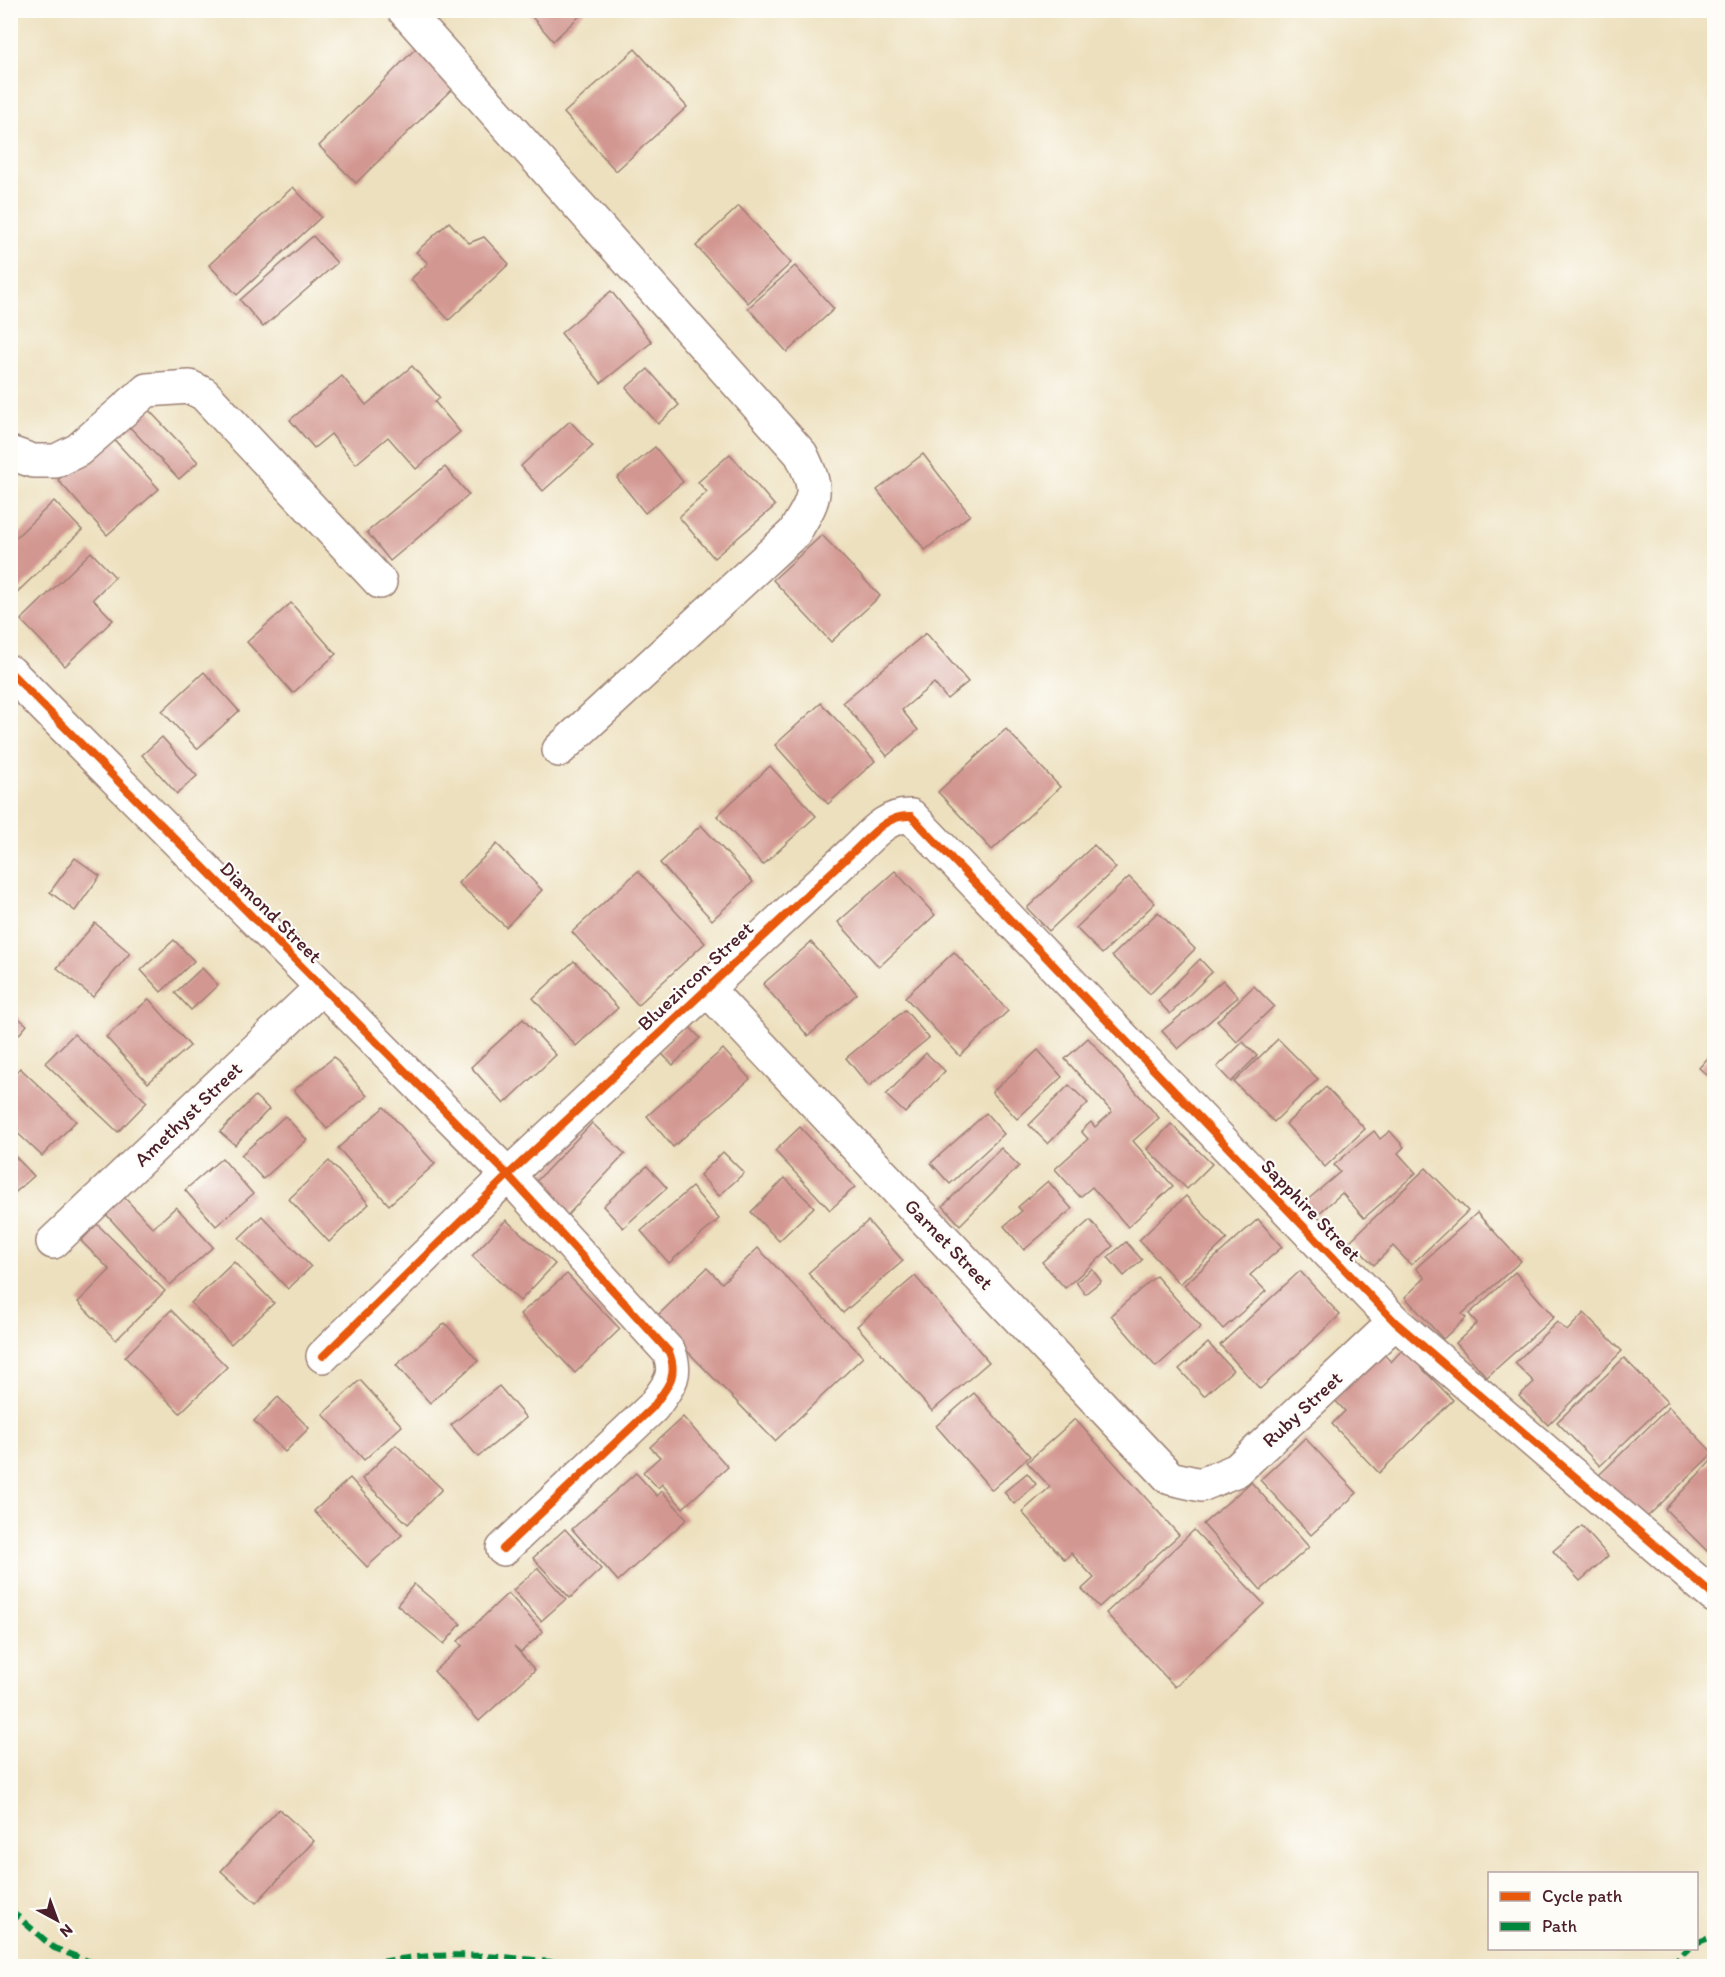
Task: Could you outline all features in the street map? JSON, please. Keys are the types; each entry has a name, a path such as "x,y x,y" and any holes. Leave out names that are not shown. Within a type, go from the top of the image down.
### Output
{"street":[{"path":"404,10 801,454 814,480 812,503 794,532 559,750"},
{"path":"10,453 33,461 56,461 78,450 147,390 171,386 190,387 204,394 380,582"},
{"name":"Diamond Street","path":"10,672 508,1175 669,1352 675,1367 669,1384 653,1407 503,1549"},
{"name":"Bluezircon Street","path":"323,1356 508,1175 706,988 890,819 900,815 911,816"},
{"name":"Sapphire Street","path":"911,816 1395,1322 1714,1596"},
{"name":"Amethyst Street","path":"53,1242 322,987"},
{"name":"Garnet Street","path":"706,988 1170,1478 1202,1485"},
{"name":"Ruby Street","path":"1202,1485 1237,1470 1395,1322"}],"building":[{"path":"526,10 586,10 553,41"},
{"path":"418,46 454,87 356,183 319,146"},
{"path":"635,49 687,107 616,171 564,113"},
{"path":"293,187 321,217 237,295 209,265"},
{"path":"739,206 791,263 748,303 696,246"},
{"path":"449,222 469,243 484,237 509,264 449,320 411,279 428,263 416,252"},
{"path":"313,236 337,263 263,327 240,300"},
{"path":"795,266 834,309 787,352 748,308"},
{"path":"611,291 652,342 601,383 561,333"},
{"path":"412,366 440,398 435,402 460,432 416,469 388,437 356,464 331,434 314,448 290,420 342,376 366,405"},
{"path":"648,369 679,405 658,424 626,388"},
{"path":"142,403 198,462 179,479 123,420"},
{"path":"570,421 593,446 543,491 521,466"},
{"path":"109,434 159,489 107,535 58,480"},
{"path":"655,447 683,482 645,513 617,478"},
{"path":"730,454 775,506 714,558 679,517 707,492 698,482"},
{"path":"923,454 970,515 925,550 877,490"},
{"path":"445,467 469,495 390,561 367,532"},
{"path":"54,501 82,530 10,599 10,543"},
{"path":"822,535 880,596 831,642 773,580"},
{"path":"91,552 115,577 93,599 113,620 65,666 21,620"},
{"path":"291,603 336,654 293,693 247,642"},
{"path":"926,633 968,682 947,699 934,683 902,710 918,730 887,756 843,702"},
{"path":"204,672 239,711 197,749 162,711"},
{"path":"821,703 875,761 828,804 775,745"},
{"path":"1006,729 1060,787 992,850 938,792"},
{"path":"162,737 197,776 177,794 142,755"},
{"path":"770,766 816,816 763,865 717,816"},
{"path":"701,825 753,882 712,920 660,863"},
{"path":"497,844 542,890 506,927 458,883"},
{"path":"1094,845 1116,868 1049,931 1027,908"},
{"path":"75,858 100,876 75,911 50,892"},
{"path":"638,871 705,943 638,1005 572,932"},
{"path":"895,871 935,915 879,967 838,922"},
{"path":"1129,877 1155,903 1102,954 1076,928"},
{"path":"1158,912 1195,949 1150,994 1112,956"},
{"path":"95,923 130,953 93,997 57,968"},
{"path":"174,940 194,961 161,992 141,970"},
{"path":"811,942 857,994 808,1036 763,984"},
{"path":"954,952 1008,1011 960,1056 905,997"},
{"path":"1200,959 1212,972 1170,1014 1158,1001"},
{"path":"574,961 618,1008 576,1046 533,998"},
{"path":"202,968 218,985 191,1010 175,993"},
{"path":"1223,980 1238,997 1178,1049 1162,1031"},
{"path":"1254,986 1274,1006 1237,1042 1217,1021"},
{"path":"149,999 190,1046 148,1083 106,1037"},
{"path":"905,1010 929,1038 869,1086 846,1058"},
{"path":"10,1011 27,1025 10,1045"},
{"path":"523,1019 556,1055 504,1104 471,1067"},
{"path":"687,1024 700,1038 673,1065 660,1052"},
{"path":"74,1034 147,1102 118,1132 45,1063"},
{"path":"1088,1038 1159,1118 1133,1141 1173,1186 1128,1227 1092,1187 1080,1197 1055,1169 1088,1139 1081,1131 1091,1122 1095,1127 1112,1112 1065,1059"},
{"path":"1278,1039 1318,1079 1274,1122 1234,1082"},
{"path":"1243,1042 1257,1056 1231,1082 1217,1067"},
{"path":"723,1049 750,1079 673,1147 647,1116"},
{"path":"1038,1050 1062,1077 1017,1119 992,1092"},
{"path":"1714,1051 1714,1081 1699,1068"},
{"path":"926,1053 945,1071 905,1113 886,1095"},
{"path":"334,1057 367,1096 327,1129 294,1090"},
{"path":"20,1068 76,1121 42,1156 10,1126 10,1078"},
{"path":"1069,1085 1088,1103 1048,1144 1029,1125"},
{"path":"1326,1087 1365,1129 1325,1167 1286,1124"},
{"path":"255,1096 269,1109 235,1145 220,1132"},
{"path":"384,1107 435,1164 389,1205 338,1148"},
{"path":"986,1113 1004,1134 950,1184 931,1163"},
{"path":"285,1116 307,1140 263,1179 241,1155"},
{"path":"592,1123 625,1154 562,1221 529,1189"},
{"path":"1171,1124 1212,1164 1187,1189 1147,1149"},
{"path":"800,1127 855,1187 830,1210 775,1151"},
{"path":"1374,1131 1380,1139 1390,1131 1404,1147 1398,1153 1416,1173 1364,1218 1342,1193 1317,1215 1305,1202 1340,1172 1334,1165"},
{"path":"1001,1148 1019,1166 960,1225 943,1206"},
{"path":"10,1151 34,1176 10,1197"},
{"path":"723,1152 744,1173 719,1196 700,1175"},
{"path":"222,1158 253,1194 216,1226 185,1190"},
{"path":"329,1161 369,1204 329,1242 289,1199"},
{"path":"647,1166 667,1188 623,1228 603,1206"},
{"path":"1426,1168 1468,1211 1411,1265 1393,1246 1374,1265 1350,1241"},
{"path":"785,1178 814,1207 779,1241 751,1212"},
{"path":"1048,1181 1072,1209 1024,1250 1004,1226 1022,1211 1018,1207"},
{"path":"692,1187 719,1219 669,1263 641,1231"},
{"path":"123,1196 153,1228 176,1207 213,1247 170,1285 105,1213"},
{"path":"1186,1196 1227,1239 1180,1284 1139,1240"},
{"path":"1477,1213 1521,1261 1462,1314 1466,1318 1443,1339 1405,1297 1425,1278 1416,1268"},
{"path":"262,1216 311,1267 288,1289 239,1238"},
{"path":"1258,1219 1282,1247 1250,1275 1266,1291 1223,1329 1184,1285"},
{"path":"506,1220 555,1264 520,1301 472,1256"},
{"path":"1090,1220 1113,1246 1065,1288 1042,1262"},
{"path":"868,1221 903,1261 843,1313 808,1273"},
{"path":"97,1224 165,1291 116,1340 78,1302 110,1270 81,1241"},
{"path":"1126,1242 1142,1260 1124,1276 1108,1257"},
{"path":"758,1248 863,1357 775,1441 655,1318 707,1268 722,1283"},
{"path":"234,1262 274,1303 231,1344 191,1303"},
{"path":"1092,1269 1101,1281 1085,1294 1076,1282"},
{"path":"1300,1271 1340,1315 1260,1389 1220,1345"},
{"path":"1515,1272 1554,1317 1487,1377 1456,1343 1477,1323 1469,1314"},
{"path":"567,1274 620,1329 575,1373 520,1314"},
{"path":"915,1276 989,1362 932,1411 857,1326"},
{"path":"1156,1276 1201,1327 1156,1367 1111,1315"},
{"path":"171,1310 227,1367 180,1413 125,1357"},
{"path":"1584,1313 1622,1351 1548,1425 1519,1396 1534,1382 1515,1363 1557,1322 1567,1331"},
{"path":"445,1323 478,1361 430,1403 396,1365"},
{"path":"1208,1343 1233,1370 1204,1396 1179,1369"},
{"path":"1403,1349 1453,1400 1379,1473 1332,1424 1345,1411 1333,1398 1381,1351 1391,1362"},
{"path":"1624,1358 1667,1402 1600,1466 1557,1422"},
{"path":"360,1380 402,1426 364,1460 323,1414"},
{"path":"499,1386 526,1418 478,1457 451,1425"},
{"path":"974,1393 1030,1456 992,1490 936,1426"},
{"path":"278,1397 309,1428 285,1452 254,1421"},
{"path":"1669,1407 1713,1453 1642,1522 1598,1476"},
{"path":"683,1417 728,1467 683,1508 662,1484 658,1488 643,1472 660,1457 650,1447"},
{"path":"1075,1419 1179,1535 1099,1607 1082,1589 1094,1578 1071,1553 1065,1560 1022,1512 1050,1487 1027,1462"},
{"path":"1305,1438 1357,1493 1311,1535 1260,1480"},
{"path":"396,1445 442,1489 408,1524 362,1479"},
{"path":"1714,1458 1714,1556 1713,1557 1665,1509"},
{"path":"636,1473 657,1496 662,1491 687,1519 618,1581 572,1529"},
{"path":"1027,1473 1036,1484 1014,1504 1004,1492"},
{"path":"350,1478 402,1535 367,1567 314,1511"},
{"path":"1251,1482 1309,1547 1261,1590 1203,1524"},
{"path":"1582,1526 1608,1556 1580,1581 1553,1551"},
{"path":"565,1529 601,1569 570,1598 533,1558"},
{"path":"1194,1530 1264,1604 1175,1687 1106,1613"},
{"path":"538,1568 566,1599 541,1621 513,1590"},
{"path":"414,1584 461,1624 444,1644 397,1605"},
{"path":"508,1593 543,1632 521,1652 514,1646 535,1670 479,1721 434,1671 462,1646 458,1641"},
{"path":"279,1809 314,1841 256,1903 221,1871"}],"marked path":[{"path":"10,1910 54,1948 101,1966"},
{"path":"1698,1942 1714,1936"},
{"path":"1670,1966 1687,1950"},
{"path":"363,1966 390,1960 445,1955 527,1959 582,1966"}],"cycle path":[{"path":"10,672 508,1175 669,1352 673,1368 672,1375 667,1387 653,1407 503,1549"},
{"path":"323,1356 508,1175 871,834 894,819 911,816 1395,1322 1714,1596"}]}
